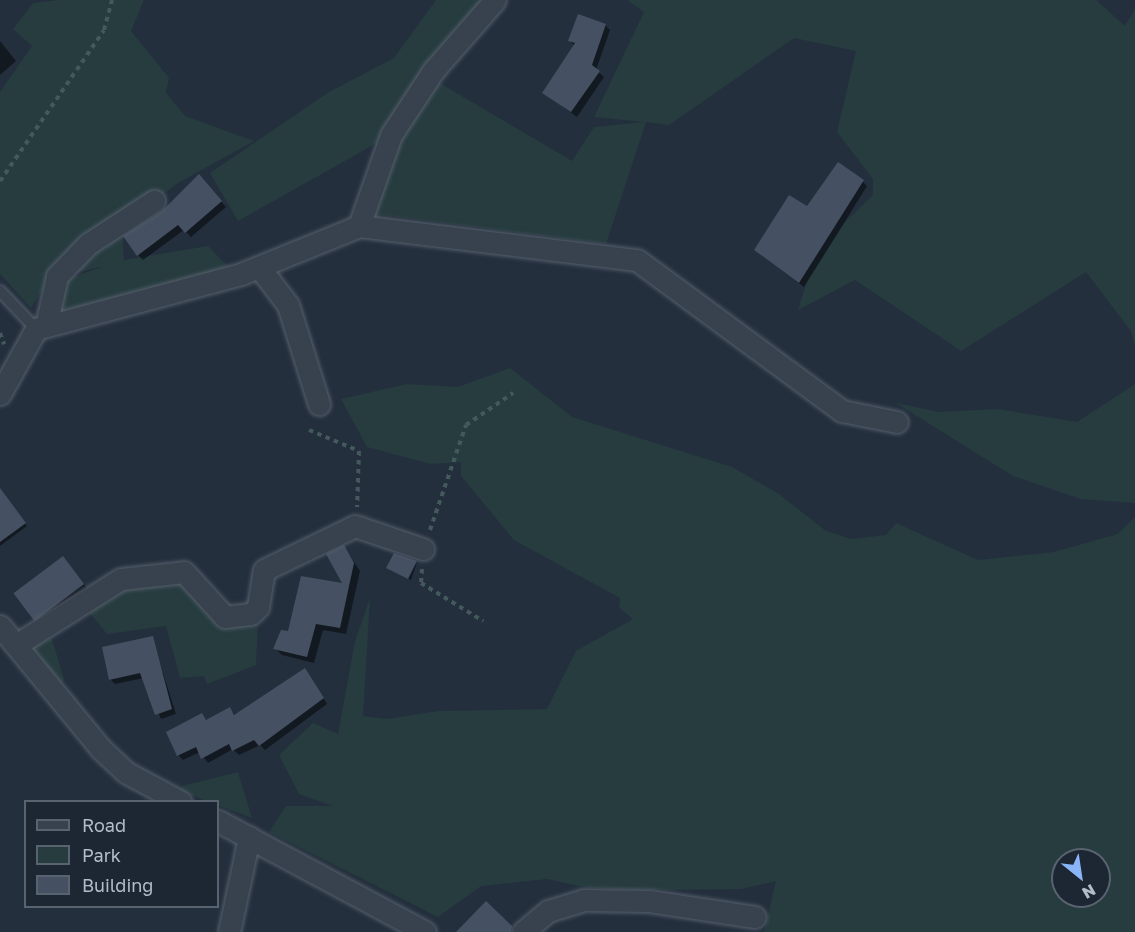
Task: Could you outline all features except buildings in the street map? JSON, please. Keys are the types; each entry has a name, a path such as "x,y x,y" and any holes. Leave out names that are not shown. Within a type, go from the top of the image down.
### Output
{"street":[{"path":"359,226 391,135 433,71 495,0"},
{"path":"0,394 41,328 57,276 88,244 154,201"},
{"path":"41,328 259,267 359,226 637,260 842,411 897,422"},
{"path":"259,267 288,305 320,404"},
{"path":"16,645 121,579 184,572 225,617 251,614 258,607 264,570 355,526 423,549"},
{"path":"0,626 101,749 127,773 179,800"},
{"path":"219,822 425,932"},
{"path":"229,932 249,837"},
{"path":"523,932 548,911 583,900 649,902 755,917"}],"lane":[{"path":"0,291 41,328"}],"path":[{"path":"0,181 104,30 112,0"},
{"path":"483,621 421,583 423,549 466,425 513,393"},
{"path":"309,430 359,452 363,461 355,526"}],"green space":[{"path":"59,0 144,0 131,31 169,78 166,93 185,116 254,141 178,183 122,225 124,260 208,246 236,275 59,313 61,281 105,266 64,275 40,293 31,308 0,274 0,92 32,46 13,29 33,3"},
{"path":"436,0 495,0 391,135 238,221 210,173 329,92 394,58"},
{"path":"627,0 1096,0 1125,26 1135,9 1135,345 1131,331 1086,272 961,351 855,280 798,310 807,281 846,221 873,195 873,179 837,132 856,51 794,38 669,125 646,122 606,244 376,214 381,164 438,82 572,161 594,127 644,122 594,117 644,12"},
{"path":"510,368 572,417 732,467 779,494 826,531 851,539 886,535 896,523 978,560 1054,552 1118,534 1135,517 1135,932 764,932 776,881 741,889 589,888 547,879 481,886 438,917 269,832 286,806 333,806 299,794 279,755 313,723 338,734 355,641 370,598 363,716 387,719 438,711 547,709 576,651 633,619 619,608 620,598 514,540 461,476 461,462 431,464 367,447 341,399 407,384 458,387"},
{"path":"1135,384 1135,503 1081,499 1013,476 896,403 939,412 998,409 1077,422"},
{"path":"184,572 220,623 258,620 256,665 207,684 204,676 180,678 166,626 107,634 89,612 132,586"},
{"path":"51,636 64,679 61,685 25,648"},
{"path":"238,772 252,818 219,806 219,800 204,800 180,791 182,786"}]}
